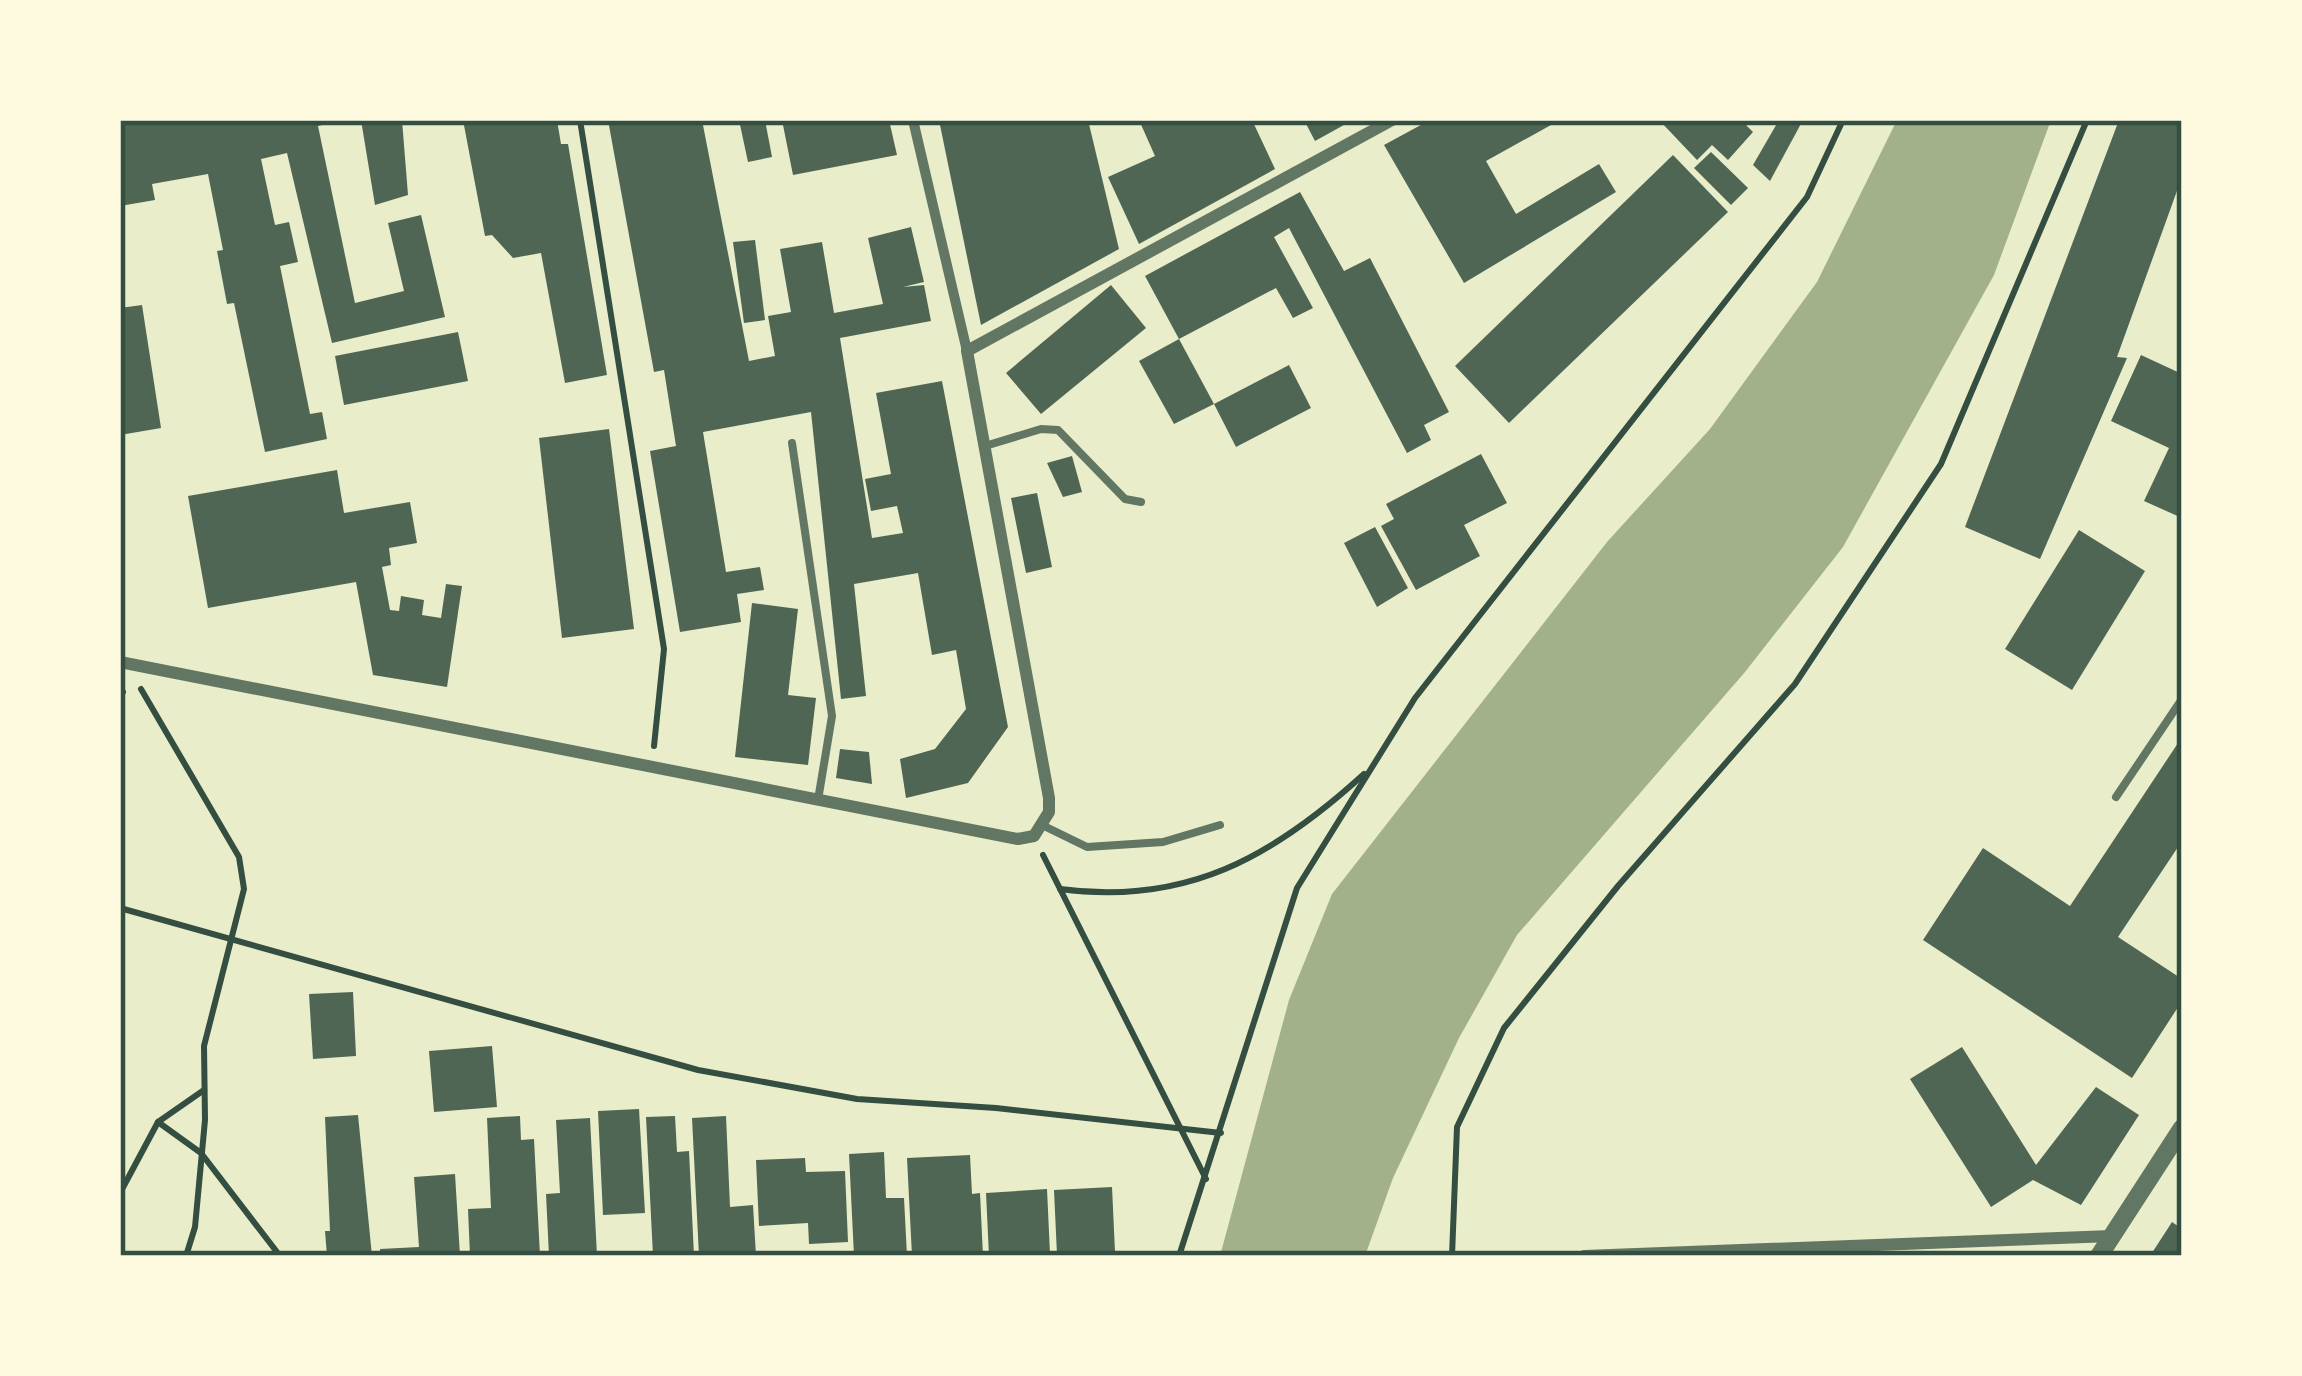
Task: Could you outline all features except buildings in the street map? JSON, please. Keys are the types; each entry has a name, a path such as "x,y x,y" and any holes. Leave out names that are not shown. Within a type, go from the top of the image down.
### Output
{"street":[{"path":"127,663 1018,839 1038,830 1049,798 967,351 913,120"},
{"path":"967,351 1392,120"},
{"path":"2098,1256 2182,1128"},
{"path":"1584,1256 2112,1236"}],"lane":[{"path":"985,446 1041,429 1058,430 1125,499 1141,502"},
{"path":"792,443 832,716 818,800"},
{"path":"2116,797 2182,699"},
{"path":"1038,830 1087,847 1163,842 1220,825"}],"path":[{"path":"580,120 664,649 652,767"},
{"path":"1179,1256 1297,888 1414,698 1807,197 1843,120"},
{"path":"1452,1256 1457,1127 1504,1028 1618,886 1795,684 1941,464 2086,120"},
{"path":"127,663 239,857 244,890 204,1046 196,1227 186,1256"},
{"path":"1060,889 1140,894 1221,874 1312,821 1371,768"},
{"path":"1038,830 1060,889 1206,1179"},
{"path":"120,908 698,1070 857,1099 996,1108 1221,1133"},
{"path":"120,1193 158,1122 204,1090"},
{"path":"158,1122 201,1153 280,1256"}],"shaded area":[{"path":"1897,120 2051,120 1994,275 1843,547 1745,672 1517,935 1459,1038 1393,1178 1365,1256 1220,1256 1289,1000 1332,894 1607,542 1710,429 1817,282"}]}
